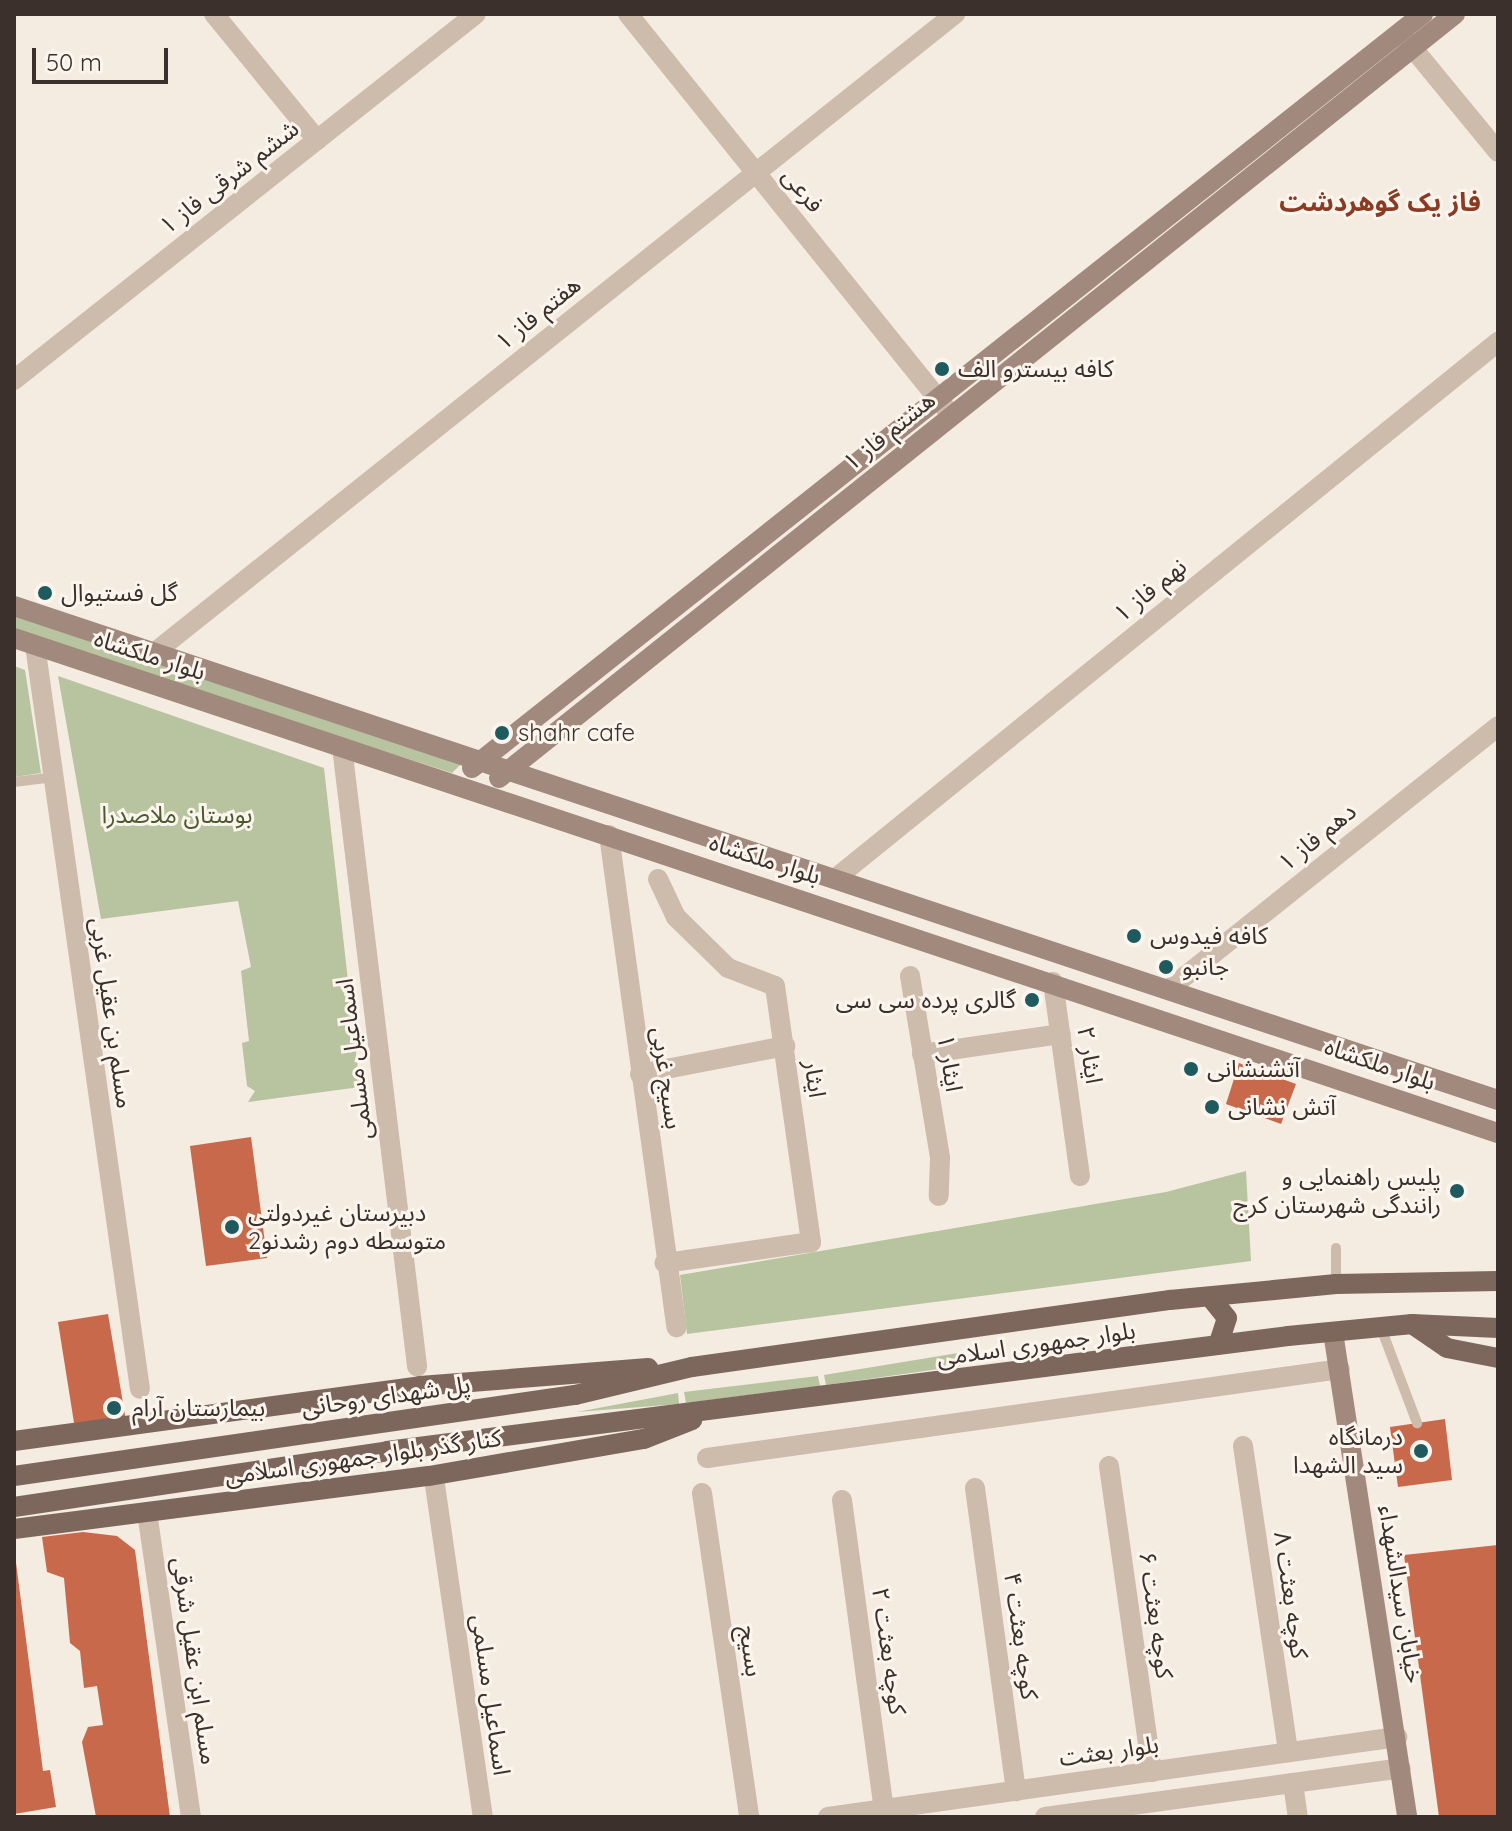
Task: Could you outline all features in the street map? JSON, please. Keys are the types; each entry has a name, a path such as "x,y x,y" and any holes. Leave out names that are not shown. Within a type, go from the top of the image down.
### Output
{"main road":[{"name":"هشتم فاز ۱","path":"1407,40 1423,14"},
{"name":"هشتم فاز ۱","path":"453,784 944,407 1407,40 1455,14"},
{"name":"هشتم فاز ۱","path":"481,793 944,407"},
{"name":"بلوار ملکشاه","path":"14,606 1498,1100"},
{"name":"بلوار ملکشاه","path":"14,638 1364,1085 1498,1133"},
{"path":"1270,1055 1286,1045 1281,1026"},
{"path":"1364,1085 1353,1066 1365,1055"},
{"path":"1424,1281 1498,1292"},
{"name":"بلوار جمهوری اسلامی","path":"575,1395 692,1367 1210,1297 1336,1284 1498,1281"},
{"path":"1210,1297 1227,1318 1218,1345"},
{"path":"1412,1324 1447,1348 1498,1358"},
{"name":"بلوار جمهوری اسلامی","path":"14,1507 574,1426 713,1412 1218,1345 1412,1324 1498,1328"},
{"name":"خیابان سیدالشهداء","path":"1333,1332 1407,1817"},
{"path":"14,1441 537,1373 692,1367"},
{"name":"پل شهدای روحانی","path":"14,1476 575,1395"},
{"name":"کنار گذر بلوار جمهوری اسلامی","path":"14,1529 644,1439 713,1412"}],"street":[{"path":"214,14 317,140"},
{"name":"ششم شرقی فاز ۱","path":"14,380 476,14"},
{"name":"فرعی","path":"628,14 944,407"},
{"name":"هفتم فاز ۱","path":"154,653 955,14"},
{"path":"1407,40 1498,152"},
{"name":"نهم فاز ۱","path":"836,878 1498,342"},
{"name":"مسلم بن عقیل غربی","path":"35,645 140,1389"},
{"name":"دهم فاز ۱","path":"1169,989 1498,726"},
{"name":"اسماعیل مسلمی","path":"342,747 417,1366"},
{"name":"بسیج غربی","path":"609,835 676,1327"},
{"name":"ایثار","path":"658,879 676,917 728,968 775,986 811,1242 665,1263"},
{"name":"ایثار ۱","path":"910,976 940,1158 939,1196"},
{"name":"ایثار ۲","path":"1053,982 1080,1176"},
{"path":"922,1054 1061,1034"},
{"path":"640,1074 785,1046"},
{"path":"707,1458 1080,1403 1340,1369"},
{"name":"کوچه بعثت ۸","path":"1243,1446 1288,1752"},
{"name":"کوچه بعثت ۶","path":"1109,1466 1152,1772"},
{"name":"اسماعیل مسلمی","path":"435,1485 483,1817"},
{"name":"کوچه بعثت ۴","path":"975,1488 1016,1791"},
{"name":"بسیج","path":"702,1493 749,1817"},
{"name":"کوچه بعثت ۲","path":"842,1500 884,1809"},
{"name":"مسلم ابن عقیل شرقی","path":"147,1512 191,1817"},
{"name":"بلوار بعثت","path":"828,1817 884,1809 956,1808 1016,1791 1397,1737"},
{"path":"1354,1743 1364,1755 1358,1774"},
{"path":"1228,1761 1233,1791"},
{"path":"1045,1817 1090,1811 1160,1809 1233,1791 1401,1768"},
{"path":"1086,1781 1090,1811"},
{"path":"1293,1783 1298,1817"}],"lane":[{"path":"14,782 52,777"},
{"path":"1336,1248 1336,1284"},
{"path":"1380,1327 1392,1341 1417,1423"}],"green space":[{"path":"14,616 461,764 452,773 14,632"},
{"name":"بوستان ملاصدرا","path":"14,666 25,670 41,773 14,777"},
{"name":"بوستان ملاصدرا","path":"58,676 324,768 360,1087 248,1102 255,1091 247,1086 242,1043 249,1041 241,971 251,967 238,901 101,919"},
{"path":"1246,1171 1251,1261 687,1334 680,1275 1166,1192"},
{"path":"958,1353 960,1366 826,1385 824,1375"},
{"path":"818,1376 820,1386 686,1403 684,1392"},
{"path":"678,1393 679,1404 577,1412"}],"building":[{"path":"1239,1063 1296,1084 1281,1124 1226,1104"},
{"name":"دبیرستان غیردولتی متوسطه دوم رشدنو2","path":"251,1137 267,1258 206,1266 190,1146"},
{"path":"108,1314 126,1421 75,1429 58,1322"},
{"name":"درمانگاه سید الشهدا","path":"1445,1419 1452,1480 1398,1487 1390,1427"},
{"path":"83,1532 117,1536 135,1550 170,1817 96,1817 82,1742 88,1727 103,1725 97,1686 84,1688 80,1651 70,1643 64,1578 47,1572 42,1537"},
{"path":"1498,1545 1498,1817 1439,1817 1404,1555"},
{"path":"14,1547 43,1771 50,1770 56,1807 14,1814"}],"place":[{"name":"کافه بیسترو الف","path":"942,369"},
{"name":"گل فستیوال","path":"45,593"},
{"name":"shahr cafe","path":"502,733"},
{"name":"كافه فيدوس","path":"1134,936"},
{"name":"جانبو","path":"1166,967"},
{"name":"گالری پرده سی سی","path":"1032,1000"},
{"name":"آتشنشانی","path":"1191,1069"},
{"name":"آتش نشانی","path":"1212,1107"},
{"name":"پلیس راهنمایی و رانندگی شهرستان کرج","path":"1457,1191"},
{"name":"دبیرستان غیردولتی متوسطه دوم رشدنو2","path":"232,1227"},
{"name":"بیمارستان آرام","path":"114,1408"},
{"name":"درمانگاه سید الشهدا","path":"1421,1451"}],"district":[{"name":"فاز یک گوهردشت","path":"1380,202"}]}
